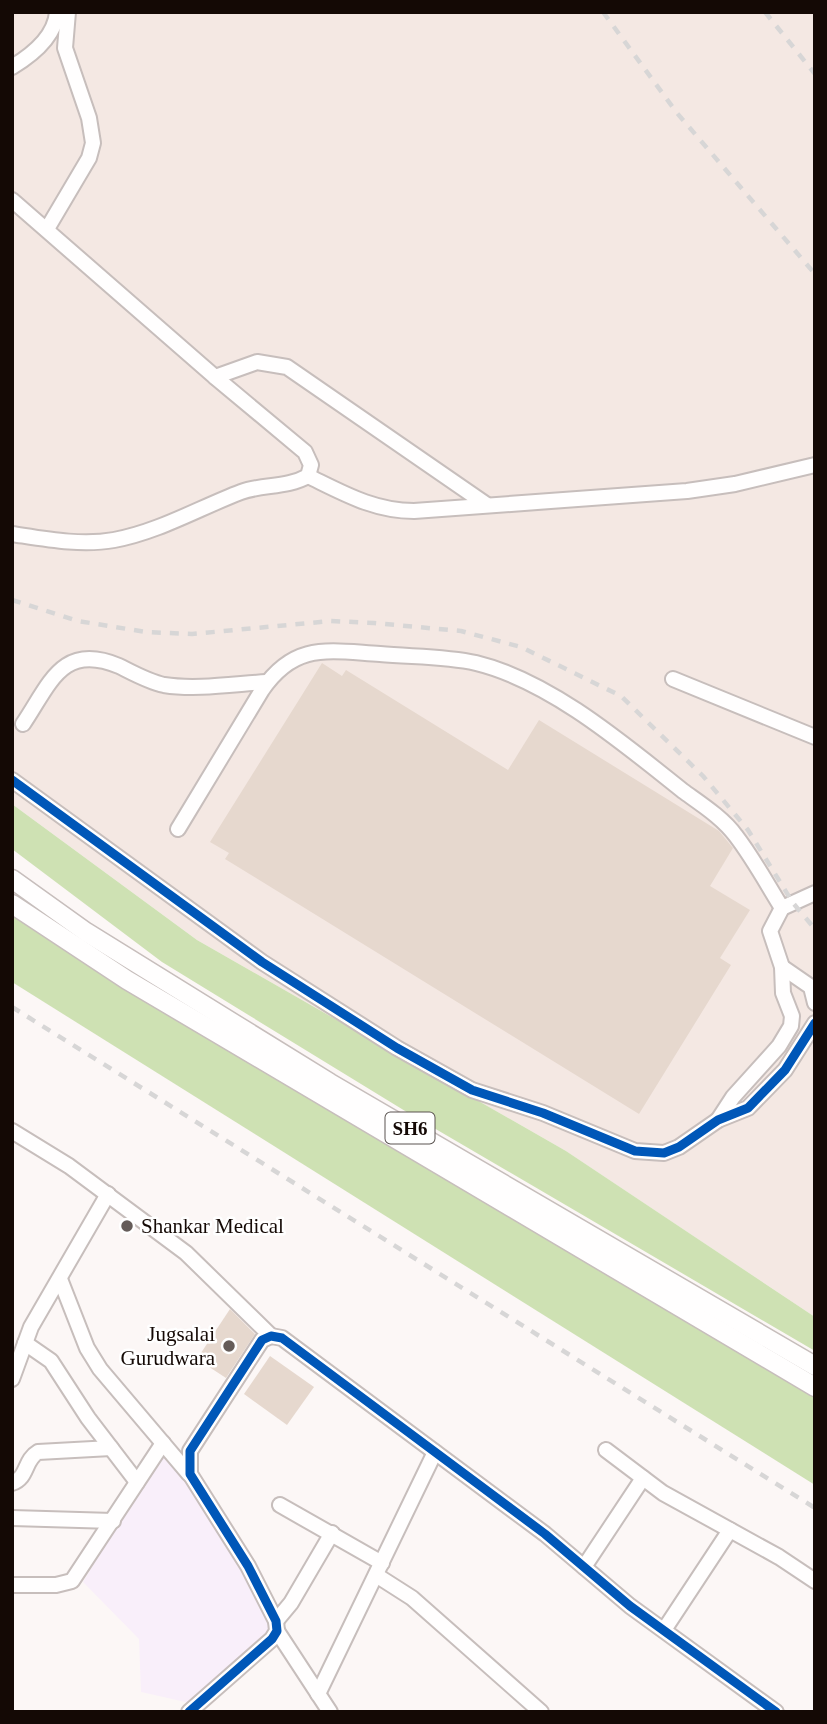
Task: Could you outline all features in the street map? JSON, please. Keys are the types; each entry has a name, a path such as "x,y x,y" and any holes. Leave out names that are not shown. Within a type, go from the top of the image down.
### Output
{"main road":[{"name":"SH6","path":"12,879 86,932 330,1083 815,1366"},
{"name":"SH6","path":"12,904 127,980 815,1387"}],"street":[{"path":"12,67 30,56 56,26 57,12"},
{"path":"47,229 89,158 93,143 89,118 65,48 68,12"},
{"path":"12,200 215,377 306,452 311,465 308,476 298,482 242,492 157,527 115,540 82,543 12,534"},
{"path":"215,377 257,362 287,367 487,505"},
{"path":"308,476 367,504 392,511 687,491 735,485 815,465"},
{"path":"178,829 267,682 288,660 309,652 331,651 449,659 476,663 509,674 575,710 622,742 735,834 782,908"},
{"path":"23,724 60,670 74,659 105,661 160,684 267,682"},
{"path":"673,679 815,737"},
{"path":"12,780 262,962 386,1041 471,1090 649,1154 679,1147 718,1120 748,1108 768,1090 815,1023"},
{"path":"718,1120 733,1097 779,1046 791,1026 792,1016 783,993 782,967 770,931 782,908 815,893"},
{"path":"782,967 811,987 815,1003"},
{"path":"12,1131 69,1166 186,1253 271,1336 282,1338 435,1452 773,1711"},
{"path":"12,1379 25,1343 108,1194"},
{"path":"60,1279 87,1348 100,1369 190,1474 248,1566 276,1626 330,1712"},
{"path":"190,1474 190,1451 262,1340 271,1336"},
{"path":"25,1343 51,1361 137,1482"},
{"path":"12,1585 56,1585 72,1581 163,1443"},
{"path":"12,1483 23,1477 32,1455 38,1452 111,1448"},
{"path":"606,1450 643,1478 815,1581"},
{"path":"318,1694 435,1452"},
{"path":"584,1567 643,1478"},
{"path":"280,1505 332,1534 379,1569 541,1712"},
{"path":"12,1518 113,1521"},
{"path":"664,1630 730,1530"},
{"path":"189,1712 272,1639 276,1626 332,1534"}],"shaded area":[{"path":"12,12 815,12 815,1317 566,1151 197,940 12,804"},
{"path":"163,1449 187,1479 245,1567 272,1623 272,1632 190,1703 141,1692 139,1639 83,1582"}],"green space":[{"path":"12,804 197,940 566,1151 815,1317 815,1351 410,1114 162,962 12,849"},
{"path":"12,908 815,1394 815,1485 12,982"}],"building":[{"path":"322,663 342,676 346,670 508,770 539,720 719,831 733,848 710,886 750,910 720,958 731,965 639,1114 225,859 229,853 210,842"},
{"name":"Jugsalai Gurudwara","path":"230,1309 255,1334 226,1378 197,1359"},
{"path":"270,1356 314,1387 287,1425 244,1394"}],"railway":[{"path":"603,12 677,113 815,274"},
{"path":"765,12 815,74"},
{"path":"12,600 78,621 146,632 192,634 331,621 461,631 521,647 621,696 703,776 748,830 793,903 815,929"},
{"path":"12,1007 815,1508"}],"cycle path":[{"path":"12,780 262,962 397,1048 472,1090 543,1113 635,1151 664,1153 679,1147 718,1120 748,1108 785,1070 815,1023"},
{"path":"189,1712 272,1639 277,1631 276,1621 248,1566 190,1474 190,1451 262,1340 271,1336 282,1338 545,1534 630,1606 776,1712"}],"place":[{"name":"Shankar Medical","path":"127,1226"},
{"name":"Jugsalai Gurudwara","path":"229,1346"}]}
